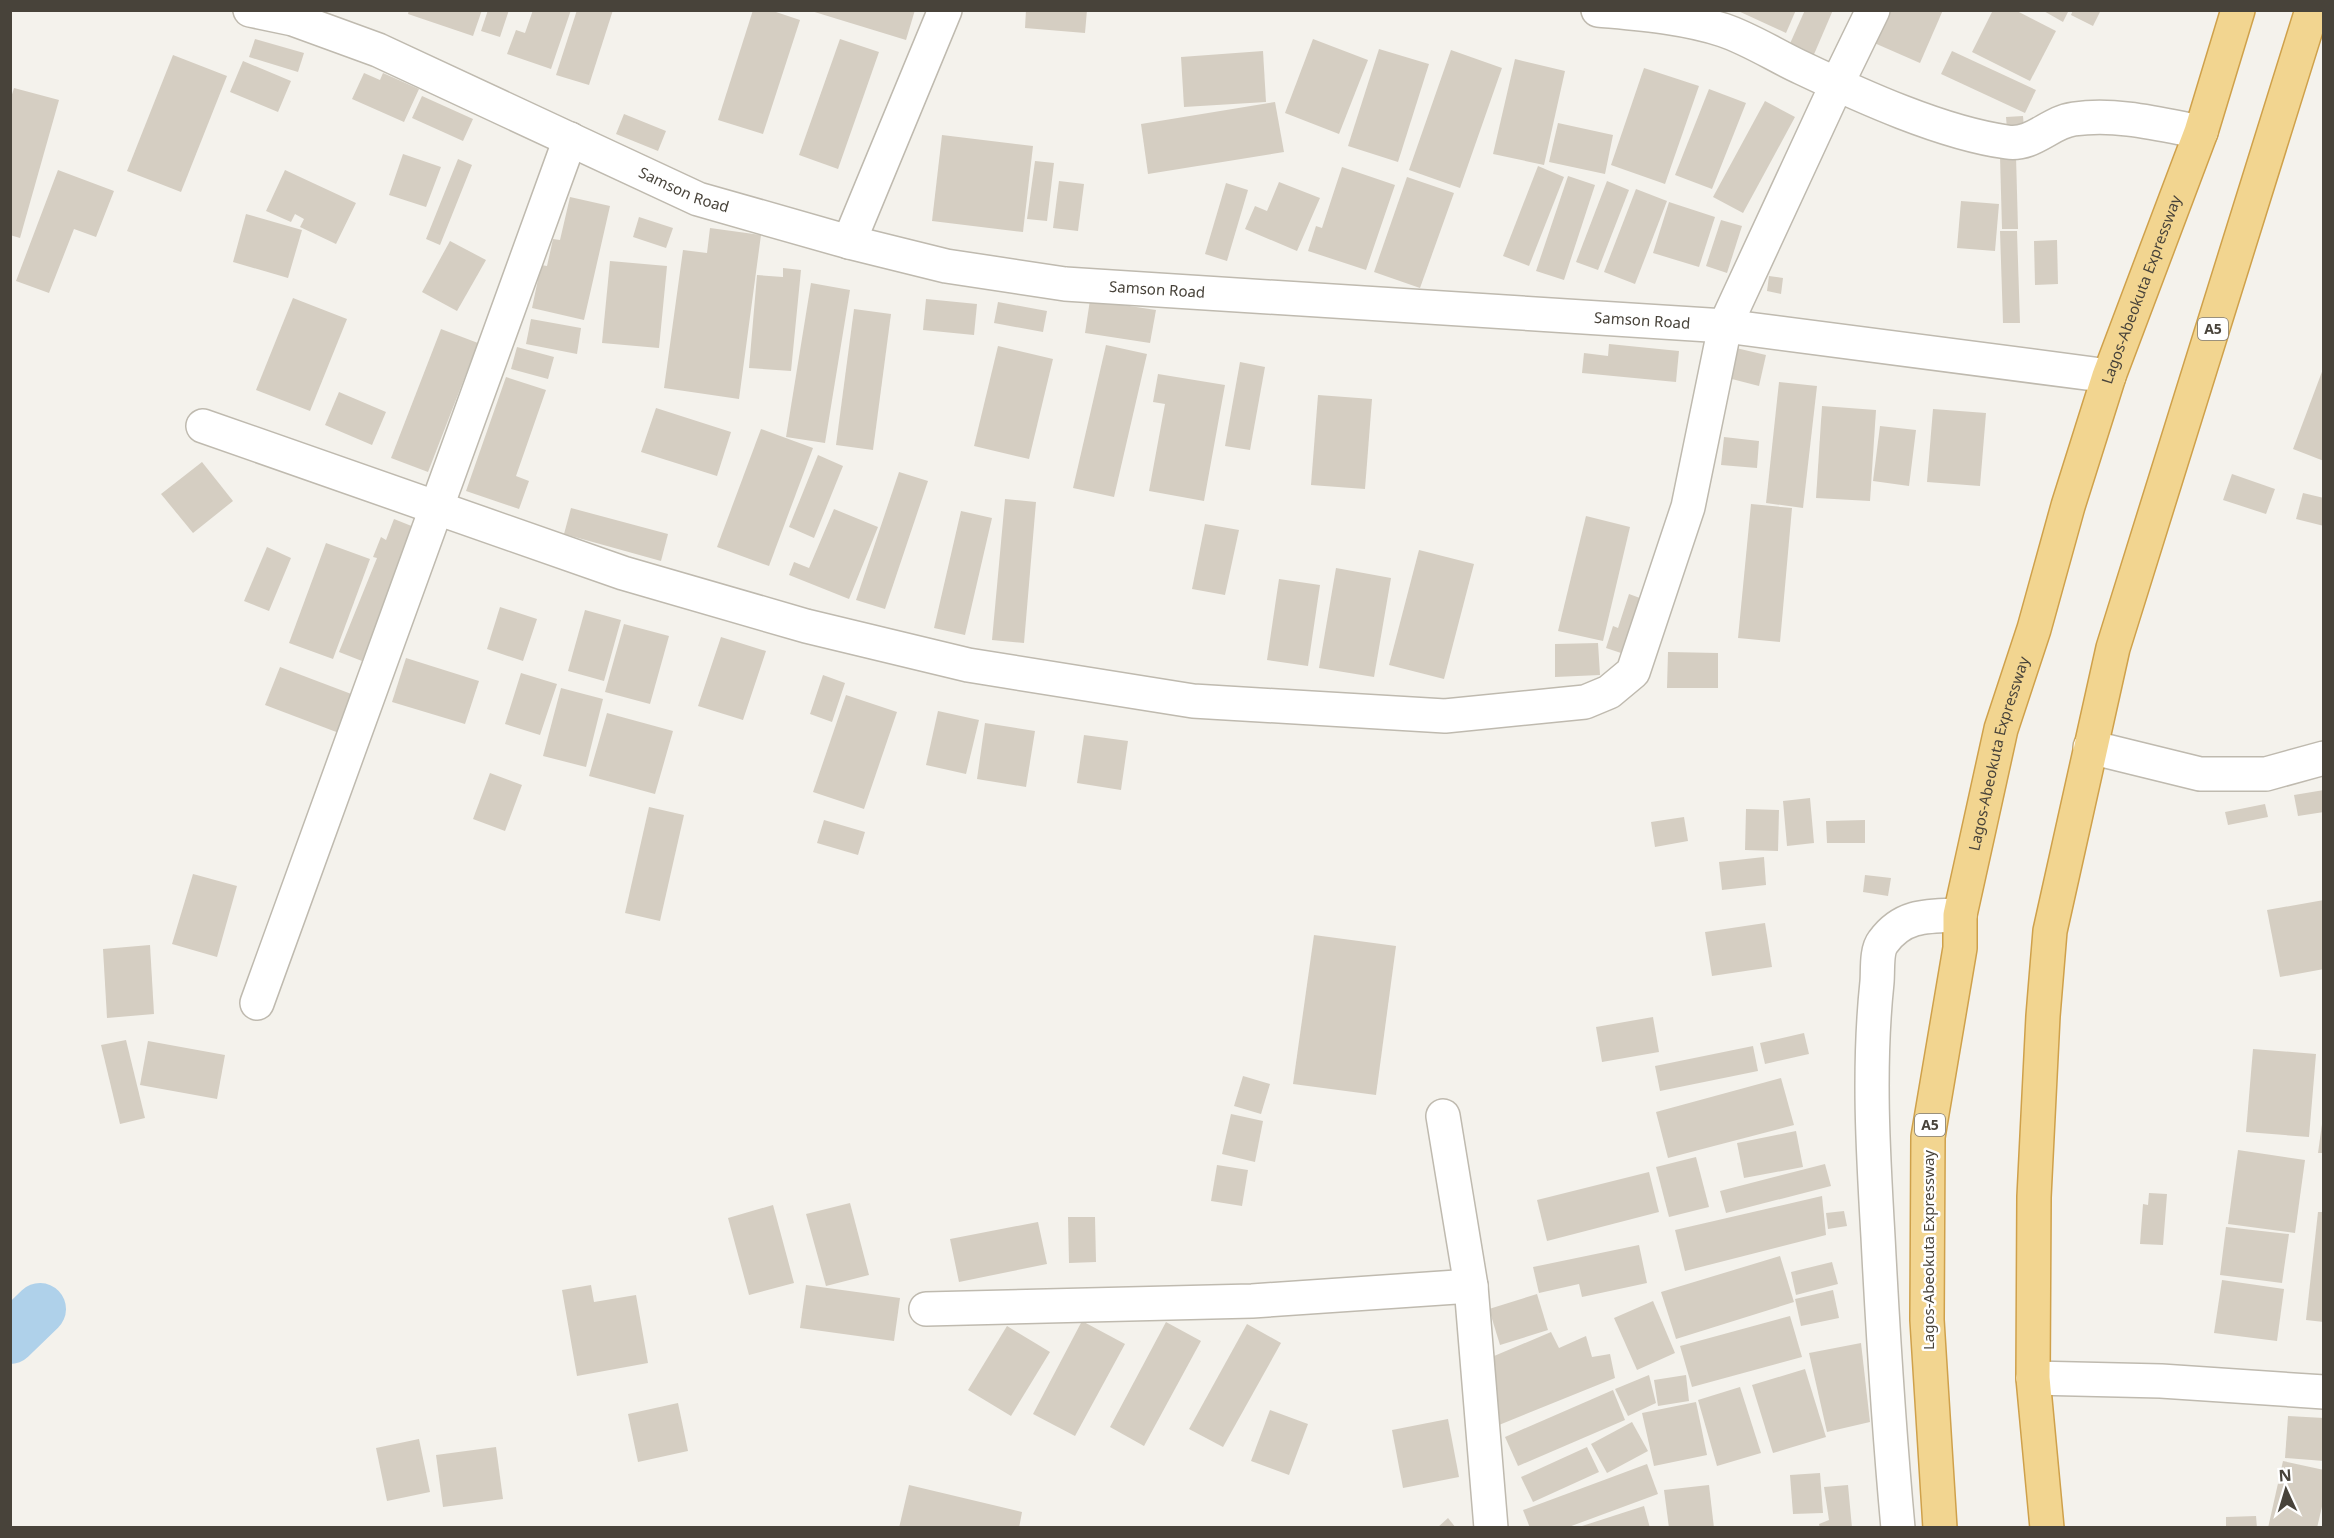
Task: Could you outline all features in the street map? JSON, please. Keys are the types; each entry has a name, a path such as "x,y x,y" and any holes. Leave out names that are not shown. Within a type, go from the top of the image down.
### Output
{"highway":[{"name":"Lagos-Abeokuta Expressway","path":"1940,1527 1927,1320 1928,1137 1960,948 1960,915 2001,729 2034,629 2068,506 2109,376 2201,132 2238,10"},
{"name":"A5","path":"2047,1527 2033,1378 2034,1197 2043,1016 2050,931 2113,648 2312,10"}],"street":[{"name":"Samson Road","path":"250,10 293,19 378,50 698,199 849,242 946,266 1065,284 1725,326 2109,376"},
{"path":"849,242 945,10"},
{"path":"1598,10 1658,15 1724,31 1888,106 1956,129 2008,142 2025,142 2071,119 2102,116 2201,132"},
{"path":"203,426 634,576 806,626 968,665 1192,701 1433,716 1585,702 1609,692 1633,672 1688,507 1725,326 1873,10"},
{"path":"257,1003 570,139"},
{"path":"2091,742 2200,774 2266,774 2324,758"},
{"path":"1898,1527 1873,1152 1871,1061 1874,1010 1881,944 1898,926 1922,916 1960,915"},
{"path":"1443,1116 1471,1286 1491,1527"},
{"path":"926,1309 1252,1301 1471,1286"},
{"path":"2033,1378 2161,1381 2324,1392"}],"building":[{"path":"409,10 482,10 473,36 408,14"},
{"path":"488,10 509,10 500,37 481,31"},
{"path":"533,10 571,10 551,69 507,54 516,30 525,33"},
{"path":"577,10 613,10 589,85 556,75"},
{"path":"753,10 770,10 800,20 763,134 718,120"},
{"path":"808,10 915,10 906,40"},
{"path":"1026,10 1087,10 1085,33 1025,28"},
{"path":"1736,10 1796,10 1786,33"},
{"path":"1805,10 1833,10 1812,59 1788,48"},
{"path":"1886,10 1943,10 1920,63 1872,42"},
{"path":"1993,10 2015,10 2056,31 2030,81 1972,52"},
{"path":"2042,10 2069,10 2063,22"},
{"path":"2073,10 2101,10 2093,26 2071,15"},
{"path":"255,39 304,53 298,72 249,57"},
{"path":"840,39 879,52 838,169 799,155"},
{"path":"1313,39 1368,60 1339,134 1285,113"},
{"path":"1379,49 1429,64 1398,162 1348,146"},
{"path":"1451,50 1502,68 1460,188 1409,170"},
{"path":"1263,51 1266,102 1184,107 1181,57"},
{"path":"1952,51 2036,90 2025,113 1941,74"},
{"path":"173,55 227,76 181,192 127,171"},
{"path":"1515,59 1565,71 1544,165 1493,154"},
{"path":"243,61 291,81 278,112 230,92"},
{"path":"1644,68 1699,86 1665,184 1611,165"},
{"path":"364,73 380,80 383,73 419,89 404,122 352,99"},
{"path":"14,88 59,100 20,238 10,235 10,101"},
{"path":"1709,89 1746,103 1712,189 1675,175"},
{"path":"422,96 473,119 463,141 412,118"},
{"path":"1765,101 1795,117 1743,213 1713,197"},
{"path":"1275,102 1284,152 1148,174 1141,124"},
{"path":"624,114 666,131 658,151 616,134"},
{"path":"2023,116 2025,140 2008,141 2006,117"},
{"path":"1558,123 1613,135 1605,174 1549,162"},
{"path":"942,135 1033,146 1023,232 932,221"},
{"path":"403,154 441,167 426,207 389,195"},
{"path":"2000,156 2016,156 2018,229 2002,229"},
{"path":"458,159 472,165 440,245 426,239"},
{"path":"1035,161 1054,163 1047,221 1027,219"},
{"path":"1538,166 1564,177 1529,266 1503,256"},
{"path":"1342,167 1395,185 1366,270 1308,251 1316,226 1322,228"},
{"path":"58,170 114,191 96,237 74,229 49,293 16,281"},
{"path":"285,170 356,203 336,244 300,227 304,219 295,214 291,222 266,211"},
{"path":"1568,176 1595,185 1564,280 1536,271"},
{"path":"1407,177 1454,193 1420,288 1374,272"},
{"path":"1059,181 1084,184 1078,231 1053,228"},
{"path":"1607,181 1629,190 1598,270 1576,262"},
{"path":"1279,182 1320,198 1297,251 1245,229 1255,206 1267,211"},
{"path":"1226,183 1248,190 1227,261 1205,254"},
{"path":"1636,189 1667,201 1635,284 1604,272"},
{"path":"570,197 610,206 584,320 532,308 541,265 547,266 553,239 560,240"},
{"path":"1961,201 1999,204 1995,251 1957,248"},
{"path":"1669,202 1715,217 1699,267 1653,253"},
{"path":"246,214 302,230 288,278 233,262"},
{"path":"639,217 673,228 666,248 633,237"},
{"path":"1721,220 1742,226 1727,273 1706,266"},
{"path":"710,228 761,235 739,399 664,388 683,250 707,253"},
{"path":"2000,231 2017,231 2020,323 2003,323"},
{"path":"2057,240 2058,284 2035,285 2034,241"},
{"path":"450,241 486,260 457,311 422,292"},
{"path":"610,261 667,266 659,348 602,343"},
{"path":"783,268 801,270 791,371 749,368 757,275 783,277"},
{"path":"1769,276 1783,278 1781,294 1767,291"},
{"path":"811,283 850,290 825,443 786,437"},
{"path":"293,298 347,319 310,411 256,390"},
{"path":"926,299 977,304 974,335 923,330"},
{"path":"1090,300 1156,310 1150,343 1085,333"},
{"path":"998,302 1047,311 1043,332 994,323"},
{"path":"854,309 891,314 873,450 836,445"},
{"path":"531,319 581,328 577,354 526,344"},
{"path":"441,329 478,343 428,472 391,458"},
{"path":"1609,344 1679,351 1676,382 1582,373 1584,353 1608,356"},
{"path":"1106,345 1147,354 1114,497 1073,488"},
{"path":"998,346 1053,359 1029,459 974,446"},
{"path":"517,347 554,357 548,379 511,369"},
{"path":"1736,348 1766,355 1759,386 1728,378"},
{"path":"1240,362 1265,367 1250,450 1225,446"},
{"path":"2324,369 2324,461 2293,449"},
{"path":"1158,374 1225,385 1204,501 1149,491 1165,404 1153,402"},
{"path":"506,377 546,390 516,476 529,481 519,509 466,491"},
{"path":"1779,382 1817,386 1803,508 1766,503"},
{"path":"339,392 386,412 372,445 325,425"},
{"path":"1318,395 1372,399 1365,489 1311,485"},
{"path":"1822,406 1876,410 1870,501 1816,498"},
{"path":"656,408 731,432 717,476 641,452"},
{"path":"1933,409 1986,413 1980,486 1927,482"},
{"path":"1880,426 1916,430 1909,486 1873,481"},
{"path":"761,429 813,448 769,566 717,547"},
{"path":"1724,437 1759,441 1757,468 1721,465"},
{"path":"818,455 843,466 814,538 789,527"},
{"path":"202,462 233,501 193,533 161,494"},
{"path":"899,472 928,481 885,609 856,600"},
{"path":"2232,474 2275,489 2266,514 2223,500"},
{"path":"2303,493 2324,498 2324,526 2296,519"},
{"path":"1005,499 1036,502 1024,643 992,640"},
{"path":"1751,504 1792,508 1780,642 1738,638"},
{"path":"571,508 668,534 661,561 564,534"},
{"path":"834,509 878,527 849,599 789,575 794,562 809,568"},
{"path":"961,511 992,518 965,635 934,628"},
{"path":"1586,516 1630,527 1603,641 1558,631"},
{"path":"394,519 414,527 362,661 339,652 377,558 373,557 381,537 386,540"},
{"path":"1205,524 1239,530 1225,595 1192,589"},
{"path":"326,543 370,559 333,659 289,643"},
{"path":"267,547 291,558 269,611 244,601"},
{"path":"1419,550 1474,564 1444,679 1389,665"},
{"path":"1336,568 1391,578 1374,677 1319,668"},
{"path":"1279,579 1320,585 1308,666 1267,660"},
{"path":"1629,594 1640,598 1621,653 1606,648 1613,626 1618,628"},
{"path":"500,607 537,619 523,661 487,649"},
{"path":"585,610 621,620 604,681 568,671"},
{"path":"624,624 669,636 650,704 605,692"},
{"path":"721,637 766,651 743,720 698,706"},
{"path":"1598,643 1600,675 1555,677 1555,644"},
{"path":"1668,652 1718,653 1718,688 1667,688"},
{"path":"406,658 479,681 465,724 392,702"},
{"path":"280,667 354,695 339,733 265,705"},
{"path":"521,673 557,684 540,735 505,724"},
{"path":"823,675 845,683 832,722 810,714"},
{"path":"561,688 603,699 586,767 543,756"},
{"path":"846,695 897,712 864,809 813,792"},
{"path":"938,711 979,720 966,774 926,765"},
{"path":"607,713 673,731 655,794 589,776"},
{"path":"985,723 1035,731 1026,787 977,779"},
{"path":"1084,735 1128,741 1121,790 1077,783"},
{"path":"490,773 522,785 505,831 473,819"},
{"path":"2324,790 2324,812 2298,816 2294,795"},
{"path":"1810,798 1814,843 1787,846 1783,801"},
{"path":"2265,804 2268,817 2228,825 2225,812"},
{"path":"649,807 684,815 660,921 625,913"},
{"path":"1746,809 1779,810 1778,851 1745,850"},
{"path":"1684,817 1688,841 1655,847 1651,822"},
{"path":"824,820 865,832 858,855 817,843"},
{"path":"1865,820 1865,843 1827,843 1826,821"},
{"path":"1764,857 1766,885 1722,890 1719,862"},
{"path":"193,874 237,886 217,957 172,944"},
{"path":"1865,875 1891,878 1888,896 1863,892"},
{"path":"2324,900 2324,969 2280,977 2267,910"},
{"path":"1765,923 1772,967 1712,976 1705,932"},
{"path":"1314,935 1396,946 1376,1095 1293,1084"},
{"path":"150,945 154,1014 107,1018 103,949"},
{"path":"1653,1017 1659,1052 1602,1062 1596,1027"},
{"path":"1804,1033 1809,1054 1765,1064 1760,1043"},
{"path":"126,1040 145,1118 120,1124 101,1045"},
{"path":"148,1041 225,1055 217,1099 140,1085"},
{"path":"1753,1046 1758,1071 1660,1091 1655,1066"},
{"path":"2253,1049 2316,1054 2309,1137 2246,1132"},
{"path":"1243,1076 1270,1084 1261,1114 1234,1106"},
{"path":"1781,1078 1794,1125 1668,1158 1656,1112"},
{"path":"1231,1114 1263,1121 1255,1162 1222,1154"},
{"path":"2322,1124 2324,1124 2324,1153 2318,1153"},
{"path":"1796,1131 1803,1167 1744,1178 1737,1143"},
{"path":"2238,1150 2305,1160 2295,1233 2228,1224"},
{"path":"1696,1157 1709,1207 1669,1217 1656,1167"},
{"path":"1825,1164 1831,1186 1726,1213 1720,1191"},
{"path":"1217,1165 1248,1170 1242,1206 1211,1201"},
{"path":"1649,1172 1659,1212 1547,1241 1537,1200"},
{"path":"2149,1193 2167,1194 2163,1245 2140,1244 2143,1204 2148,1205"},
{"path":"1822,1196 1826,1235 1685,1271 1675,1230"},
{"path":"850,1203 869,1275 826,1286 806,1214"},
{"path":"773,1205 794,1283 749,1295 728,1218"},
{"path":"1844,1211 1847,1226 1828,1229 1826,1213"},
{"path":"2318,1212 2324,1212 2324,1322 2306,1320"},
{"path":"1068,1217 1095,1217 1096,1262 1069,1263"},
{"path":"1038,1222 1047,1264 959,1282 950,1239"},
{"path":"2226,1227 2289,1234 2282,1283 2220,1275"},
{"path":"1639,1245 1647,1283 1582,1297 1579,1284 1539,1293 1533,1267"},
{"path":"1780,1256 1794,1302 1676,1339 1661,1292"},
{"path":"1832,1262 1838,1284 1796,1295 1791,1272"},
{"path":"2222,1280 2284,1289 2277,1341 2214,1333"},
{"path":"591,1285 594,1302 636,1295 648,1363 577,1376 562,1290"},
{"path":"806,1285 900,1298 894,1341 800,1328"},
{"path":"1833,1290 1839,1318 1801,1326 1795,1299"},
{"path":"1537,1294 1548,1330 1500,1345 1489,1309"},
{"path":"1653,1301 1675,1353 1637,1370 1614,1318"},
{"path":"1790,1316 1802,1357 1692,1387 1680,1346"},
{"path":"1082,1321 1125,1344 1075,1436 1033,1414"},
{"path":"1166,1322 1201,1341 1144,1446 1110,1427"},
{"path":"1247,1324 1281,1343 1223,1447 1189,1429"},
{"path":"1007,1326 1050,1352 1011,1416 968,1390"},
{"path":"1551,1332 1559,1348 1586,1336 1592,1357 1610,1354 1615,1378 1499,1425 1487,1359"},
{"path":"1861,1343 1870,1422 1827,1432 1809,1353"},
{"path":"1805,1369 1826,1437 1773,1453 1752,1385"},
{"path":"1649,1375 1656,1403 1628,1416 1615,1389"},
{"path":"1686,1375 1689,1401 1658,1406 1654,1380"},
{"path":"1740,1387 1761,1453 1717,1466 1698,1400"},
{"path":"1613,1390 1625,1420 1518,1466 1505,1437"},
{"path":"1696,1402 1707,1455 1654,1466 1642,1413"},
{"path":"678,1403 688,1451 638,1462 628,1414"},
{"path":"1270,1410 1308,1424 1289,1475 1251,1461"},
{"path":"2288,1416 2324,1418 2324,1461 2285,1458"},
{"path":"1448,1419 1459,1477 1403,1488 1392,1430"},
{"path":"1632,1422 1648,1451 1607,1473 1591,1444"},
{"path":"419,1439 430,1492 387,1501 376,1448"},
{"path":"496,1447 503,1499 443,1507 436,1455"},
{"path":"1587,1447 1599,1472 1533,1502 1521,1477"},
{"path":"2283,1461 2324,1470 2324,1498 2317,1528 2268,1528"},
{"path":"1647,1464 1658,1494 1566,1528 1530,1528 1523,1510"},
{"path":"1820,1473 1823,1513 1793,1514 1790,1475"},
{"path":"909,1485 1022,1512 1019,1528 899,1528"},
{"path":"1709,1485 1714,1528 1669,1528 1664,1490"},
{"path":"1848,1485 1852,1528 1820,1528 1819,1524 1829,1520 1824,1487"},
{"path":"1644,1506 1650,1528 1579,1528 1579,1527"},
{"path":"2256,1516 2257,1528 2226,1528 2226,1517"},
{"path":"1448,1518 1456,1528 1437,1528"}],"waterway":[{"path":"10,1338 40,1309"}]}
